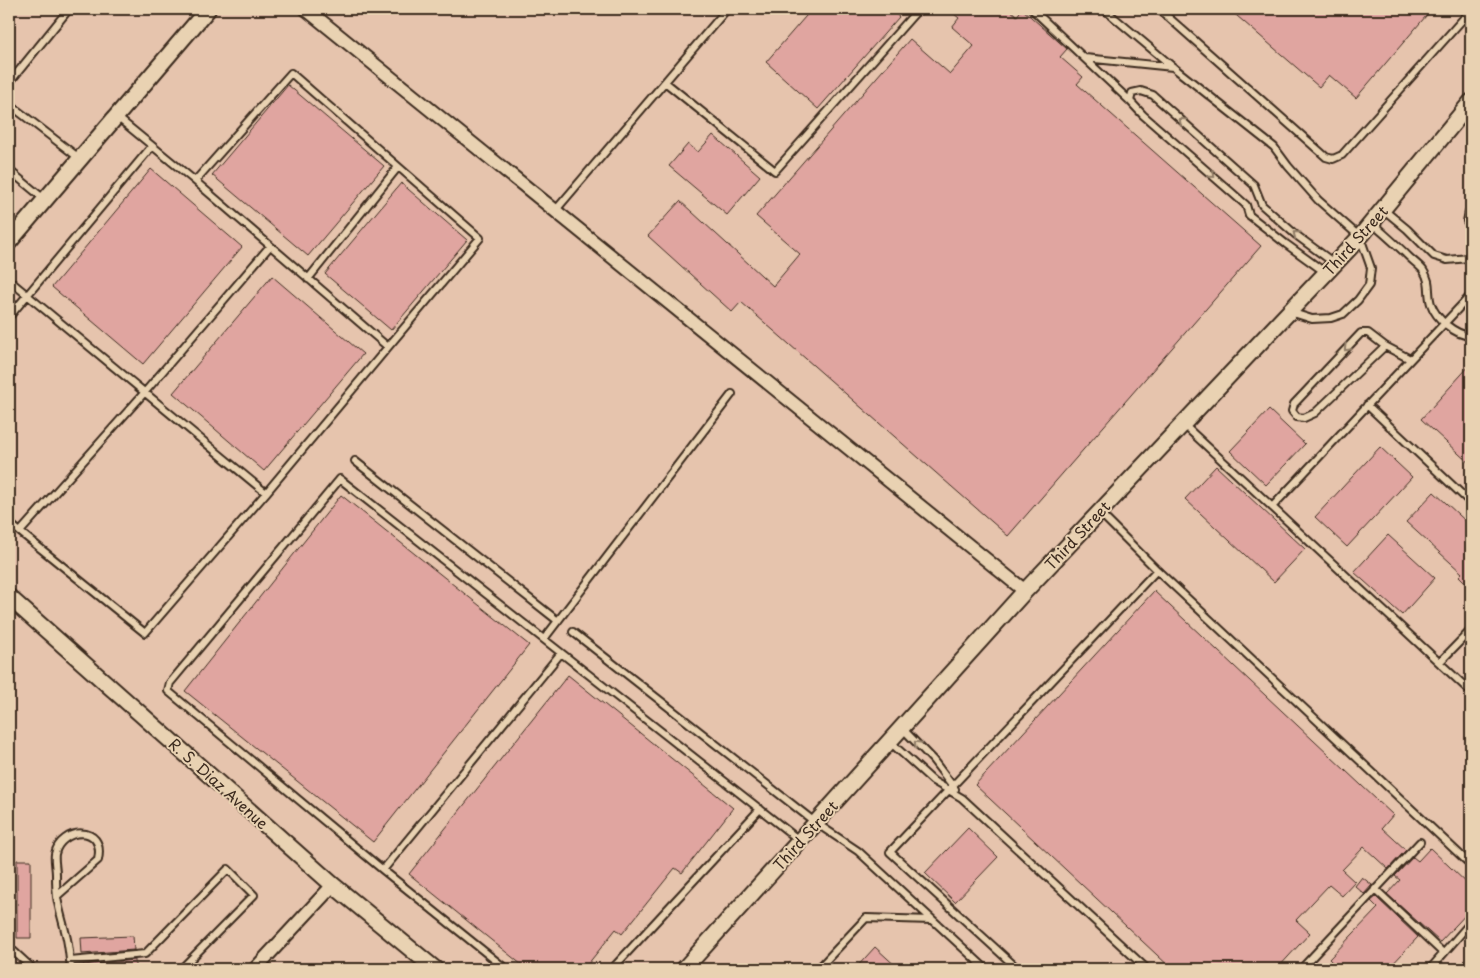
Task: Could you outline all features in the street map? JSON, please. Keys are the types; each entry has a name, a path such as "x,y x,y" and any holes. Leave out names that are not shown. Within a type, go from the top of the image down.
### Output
{"street":[{"path":"9,242 208,9"},
{"path":"306,9 1025,591"},
{"name":"Third Street","path":"684,969 1025,591 1360,237 1471,102"},
{"name":"R. S. Diaz Avenue","path":"9,597 333,885 433,968"},
{"path":"255,969 333,885"}],"lane":[{"path":"9,83 69,9"},
{"path":"555,210 728,9"},
{"path":"1032,9 1143,115 1246,206 1249,215 1286,244 1330,268"},
{"path":"1104,9 1173,67 1274,147 1318,200 1360,237 1371,268 1369,285 1358,300 1343,314 1331,318 1312,319 1289,312"},
{"path":"1159,9 1326,157 1332,159 1342,155 1471,10"},
{"path":"665,82 775,171 915,10"},
{"path":"1085,58 1173,67"},
{"path":"9,523 144,633 266,493 480,238 291,73 195,181"},
{"path":"1130,101 1132,93 1141,91 1154,95 1254,185 1262,205 1330,268"},
{"path":"9,104 80,159"},
{"path":"116,116 195,181 388,347"},
{"path":"9,318 152,146"},
{"path":"308,279 398,167"},
{"path":"9,170 46,200"},
{"path":"1383,209 1407,229 1434,256 1447,260 1471,259"},
{"path":"1471,210 1467,222 1471,228"},
{"path":"1372,223 1422,270 1428,282 1430,302 1444,324 1467,336 1471,336"},
{"path":"20,532 270,246"},
{"path":"9,280 266,493"},
{"path":"1272,507 1471,295"},
{"path":"1385,346 1315,413 1304,418 1297,418 1292,411 1294,404 1361,333 1368,333 1385,346 1410,359"},
{"path":"544,639 732,394"},
{"path":"1367,405 1471,502"},
{"path":"1183,424 1471,692"},
{"path":"354,461 558,621"},
{"path":"506,969 383,870 168,691 170,683 340,479 800,841"},
{"path":"1099,512 1157,570 1471,865"},
{"path":"1018,969 890,852 1157,570"},
{"path":"1440,662 1471,630"},
{"path":"573,632 816,823 858,851 986,969"},
{"path":"383,870 561,653"},
{"path":"902,728 933,760 951,788 1147,969"},
{"path":"889,742 933,781 951,788"},
{"path":"612,969 760,809"},
{"path":"57,896 98,860 100,852 98,842 91,835 82,833 71,836 61,844 55,854 57,896 71,969"},
{"path":"1301,969 1420,842"},
{"path":"70,962 145,954 228,869 254,895 181,969"},
{"path":"1375,889 1443,953"},
{"path":"818,969 866,918 932,920"},
{"path":"1430,969 1471,922"},
{"path":"9,947 33,969"}],"shaded area":[{"path":"9,9 1471,9 1471,969 9,969"}],"building":[{"path":"812,9 890,9 899,17 818,109 766,62"},
{"path":"948,9 1009,9 1017,16 1022,9 1067,49 1060,57 1083,77 1077,84 1261,246 1008,536 741,302 732,312 648,236 680,201 773,286 800,254 756,216 910,39 950,74 974,46 952,27 959,18"},
{"path":"1229,9 1432,9 1356,98 1329,75 1319,87"},
{"path":"288,85 384,166 308,256 212,175"},
{"path":"713,135 760,176 727,215 669,166 688,144 698,152"},
{"path":"151,169 242,247 143,364 52,287"},
{"path":"401,183 467,240 391,330 325,274"},
{"path":"272,276 363,354 264,471 173,393"},
{"path":"1471,364 1471,465 1421,419"},
{"path":"1269,410 1305,444 1266,485 1230,451"},
{"path":"1380,447 1412,477 1347,547 1315,517"},
{"path":"1216,466 1305,549 1274,582 1185,499"},
{"path":"1434,492 1471,526 1471,588 1459,576 1462,573 1406,522"},
{"path":"341,495 529,645 373,842 185,691"},
{"path":"1388,535 1435,578 1402,615 1354,572"},
{"path":"1154,591 1393,815 1382,828 1406,850 1388,869 1364,847 1342,870 1355,882 1342,896 1329,885 1296,920 1310,933 1277,969 1172,969 975,785"},
{"path":"568,675 733,808 682,873 675,868 622,934 616,929 584,969 527,969 409,874"},
{"path":"968,828 998,857 955,902 925,873"},
{"path":"1430,848 1471,887 1471,909 1440,942 1387,894 1400,880 1395,876 1413,857 1418,861"},
{"path":"17,860 31,860 31,938 17,938"},
{"path":"1362,877 1372,885 1364,894 1355,886"},
{"path":"1376,897 1418,937 1388,969 1339,969 1329,959 1378,908 1371,901"},
{"path":"133,936 134,950 82,954 81,938"},
{"path":"875,947 899,969 855,969"},
{"path":"135,960 135,969 83,969 83,965"}]}
